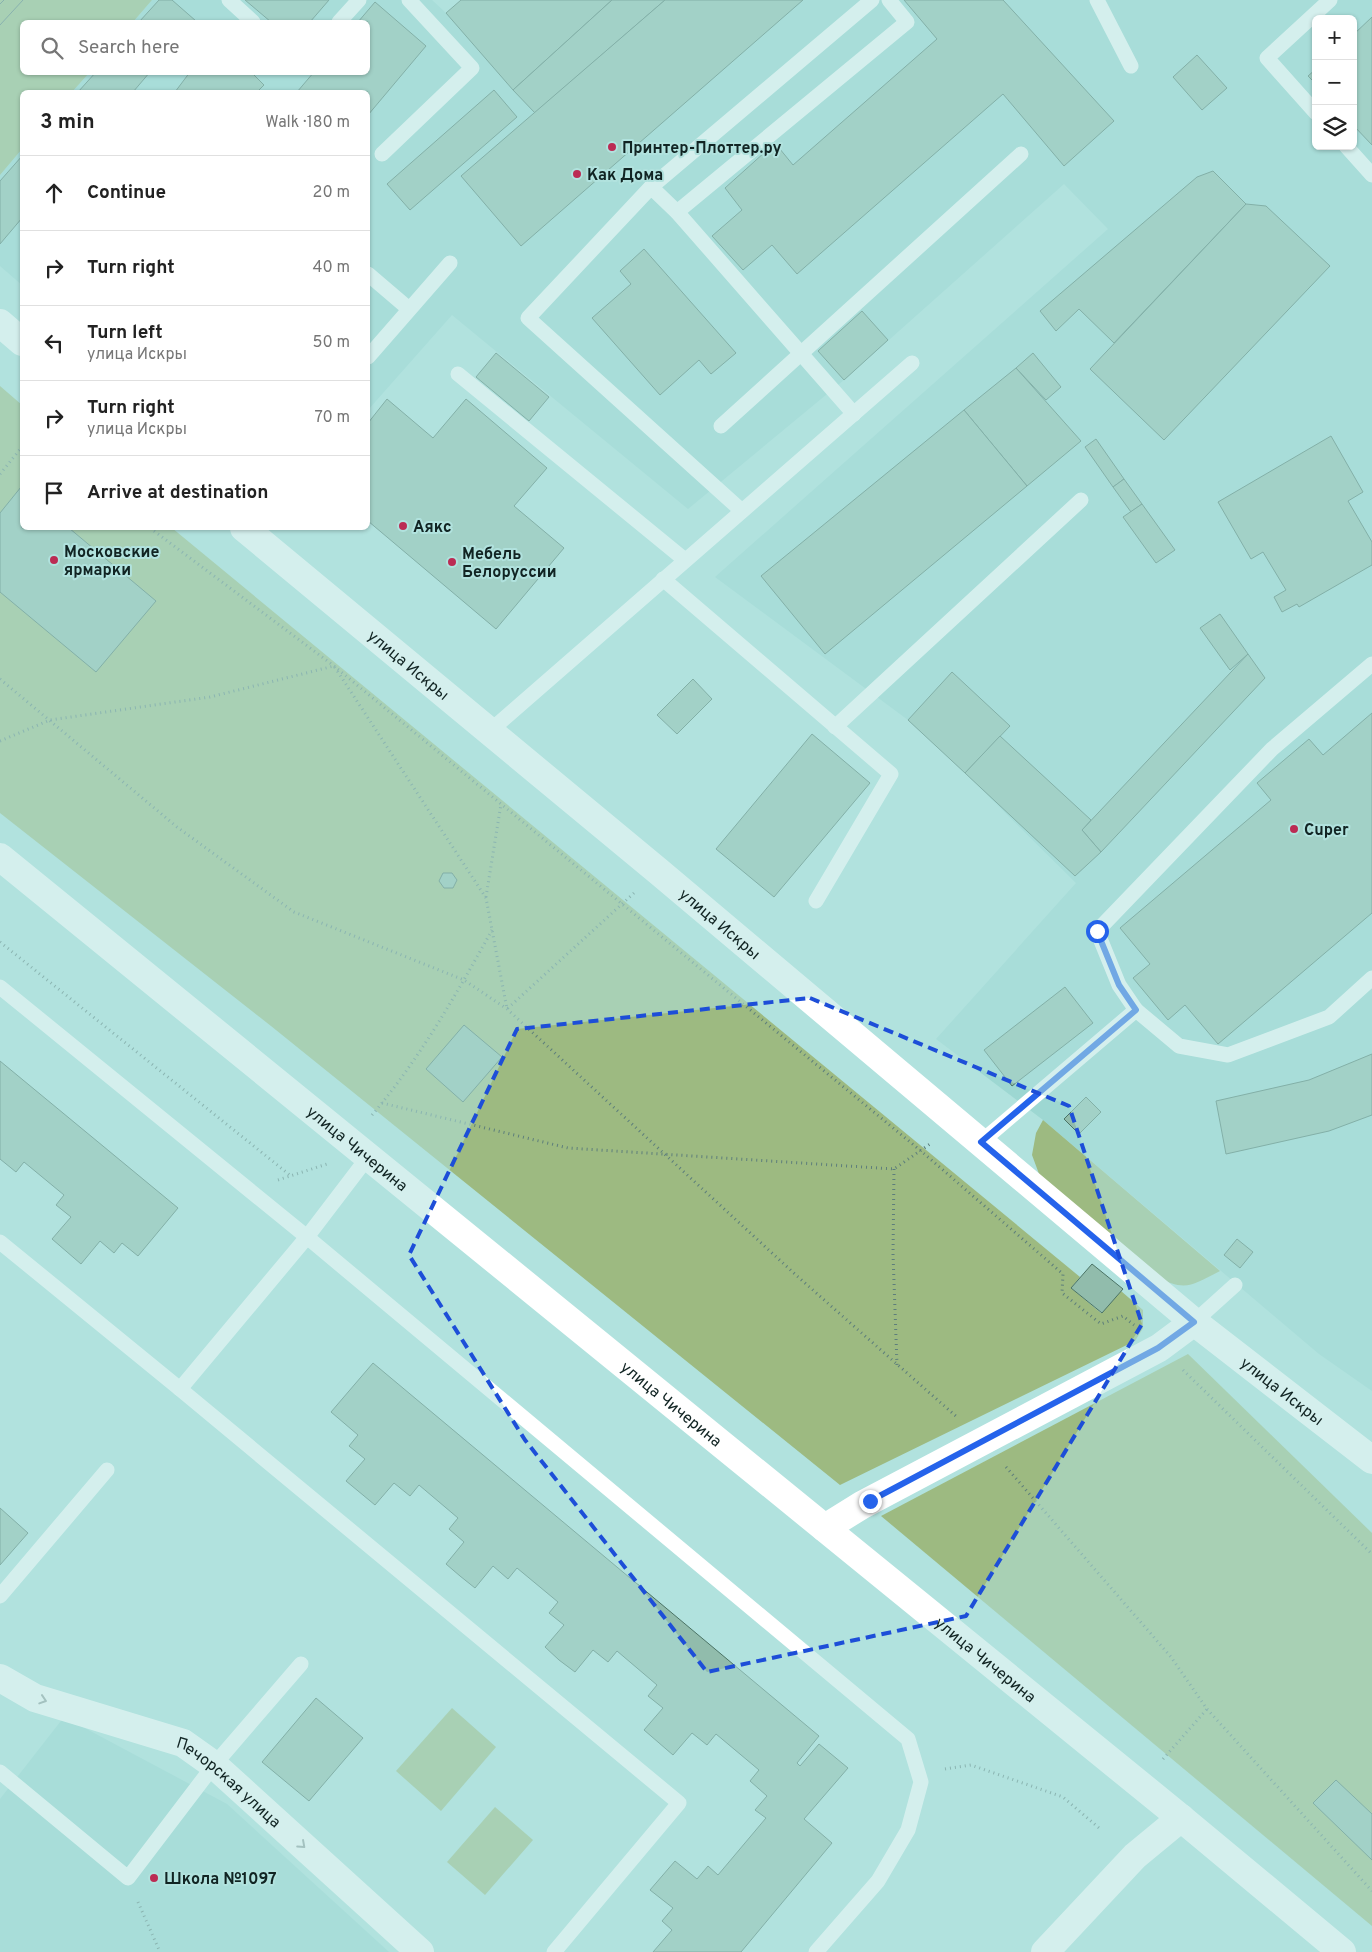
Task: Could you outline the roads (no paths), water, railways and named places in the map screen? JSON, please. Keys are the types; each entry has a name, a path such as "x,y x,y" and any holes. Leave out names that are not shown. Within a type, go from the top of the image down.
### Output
{"street":[{"path":"0,323 20,340"},
{"name":"улица Искры","path":"246,530 658,871 1194,1322 1372,1460"},
{"name":"улица Чичерина","path":"0,857 825,1528 1342,1952"},
{"path":"825,1528 862,1505 1158,1348 1194,1322"},
{"name":"Печорская улица","path":"0,1678 35,1698 183,1743 214,1765 411,1950"},
{"path":"1045,1952 1135,1856 1180,1818"}],"lane":[{"path":"229,0 251,20"},
{"path":"341,20 359,0"},
{"path":"382,154 472,68 409,0"},
{"path":"742,511 528,318 650,187 872,0"},
{"path":"676,212 907,22 889,0"},
{"path":"1097,0 1132,66"},
{"path":"1312,109 1267,58 1330,0"},
{"path":"1350,150 1372,175"},
{"path":"721,426 1021,154"},
{"path":"650,187 676,212 854,414"},
{"path":"370,355 450,262"},
{"path":"370,276 409,309"},
{"path":"490,731 912,363"},
{"path":"458,374 686,560"},
{"path":"835,727 1081,500"},
{"path":"663,579 891,774 816,901"},
{"path":"1372,664 1272,749 1097,931 1119,985 1136,1010 1179,1046 1228,1054 1329,1016 1372,978"},
{"path":"0,986 307,1237 908,1739 921,1782 908,1830 878,1881 816,1952"},
{"path":"981,1142 1136,1010"},
{"path":"180,1389 307,1237 368,1157"},
{"path":"0,1242 679,1803 554,1952"},
{"path":"1194,1322 1235,1284"},
{"path":"0,1596 106,1470"},
{"path":"0,1772 128,1878 214,1765 301,1664"}],"tram line":[{"path":"0,4 4,0"},
{"path":"0,25 23,0"}],"place":[{"name":"Принтер-Плоттер.ру","path":"612,147"},
{"name":"Как Дома","path":"577,174"},
{"name":"Аякс","path":"403,526"},
{"name":"Московские ярмарки","path":"54,560"},
{"name":"Мебель Белоруссии","path":"452,562"},
{"name":"Cuper","path":"1294,829"},
{"name":"Школа №1097","path":"154,1878"}]}
